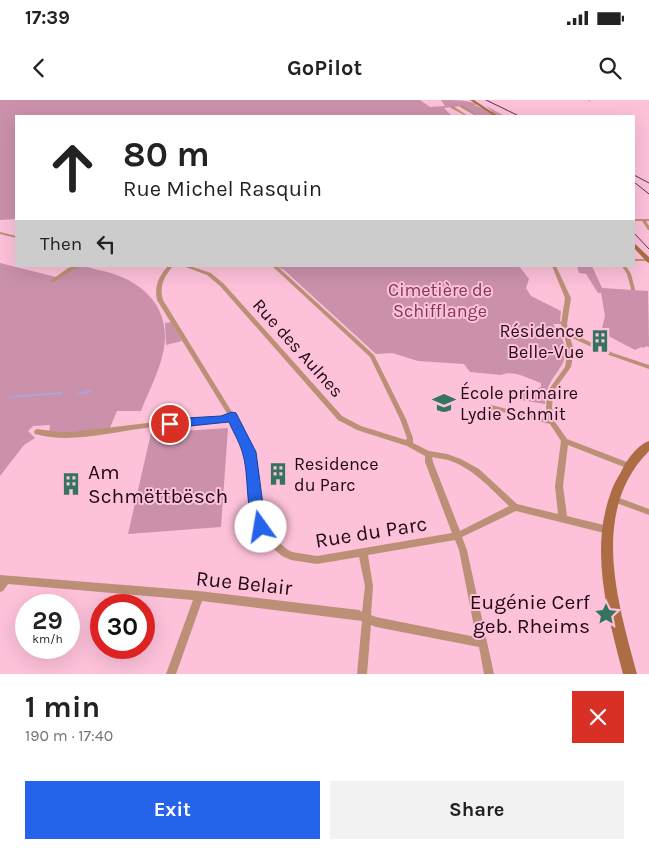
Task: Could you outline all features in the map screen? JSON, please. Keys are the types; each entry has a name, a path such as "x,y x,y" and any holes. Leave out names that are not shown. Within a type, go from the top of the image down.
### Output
{"street":[{"path":"472,100 494,115"},
{"path":"452,106 466,115"},
{"path":"461,106 475,115"},
{"path":"635,220 649,220"},
{"path":"643,220 649,229"},
{"path":"0,233 15,237"},
{"path":"635,246 648,261"},
{"path":"635,260 648,261"},
{"path":"52,281 76,267"},
{"name":"Rue du Parc","path":"170,267 163,274 158,286 160,300 232,416 249,452 261,527 267,538 276,547 291,556 307,560 317,560 457,536 516,507"},
{"name":"Rue des Aulnes","path":"188,267 209,274 218,282 340,418 359,428 409,444 428,454 446,457 476,471 516,507"},
{"path":"275,267 372,356 403,419 410,438 409,444"},
{"path":"554,267 568,298 564,318 572,351 568,367 550,392 548,408 552,422 566,441 629,466"},
{"path":"625,267 629,274 633,289"},
{"path":"566,332 611,354 649,367"},
{"path":"492,407 552,422"},
{"path":"37,432 49,435 134,426 223,420 232,416"},
{"path":"563,519 560,486 566,441"},
{"path":"630,674 611,590 607,548 608,530 614,500 629,466 649,444"},
{"path":"428,454 428,462 468,568 481,644 489,674"},
{"path":"614,500 649,512"},
{"path":"516,507 608,530"},
{"path":"362,674 368,618 369,586 363,552"},
{"path":"0,588 3,579"},
{"name":"Rue Belair","path":"3,579 200,596 368,618 376,622 481,644"},
{"path":"171,674 200,596"}],"green space":[{"path":"0,100 420,100 430,107 445,106 441,100 450,100 478,104 474,105 493,112 486,106 503,115 476,115 462,106 444,108 451,115 15,115 15,219 0,220"},
{"path":"0,263 56,277 78,267 87,267 112,273 136,284 154,301 160,312 164,324 165,338 162,357 141,411 117,411 109,430 49,435 50,425 33,426 28,431 35,438 24,445 0,476"},
{"name":"Cimetière de Schifflange","path":"278,267 520,267 529,279 526,288 531,296 561,311 560,321 562,324 553,324 562,338 565,358 551,382 545,404 521,400 520,394 541,387 541,383 510,373 501,375 470,372 464,364 418,361 392,353 376,354 284,270"},
{"path":"577,267 592,267 602,288 648,291 649,347 641,347 635,350 601,332 605,316 601,293 598,293 586,274 579,273"},
{"path":"171,322 182,341 166,345 165,323"},
{"path":"228,428 221,527 128,534 151,433"}],"waterway":[{"path":"78,394 91,391"},
{"path":"10,397 61,393"}],"railway":[{"path":"486,100 517,115"},
{"path":"635,176 649,183"},
{"path":"635,183 649,194"},
{"path":"635,234 649,249"}],"place":[{"name":"Résidence Belle-Vue","path":"600,341"},
{"name":"École primaire Lydie Schmit","path":"444,403"},
{"name":"Residence du Parc","path":"278,474"},
{"name":"Am Schmëttbësch","path":"71,484"},
{"name":"Eugénie Cerf geb. Rheims","path":"606,614"}],"route":[{"path":"170,424 223,420 232,416 249,452 261,527"}]}
